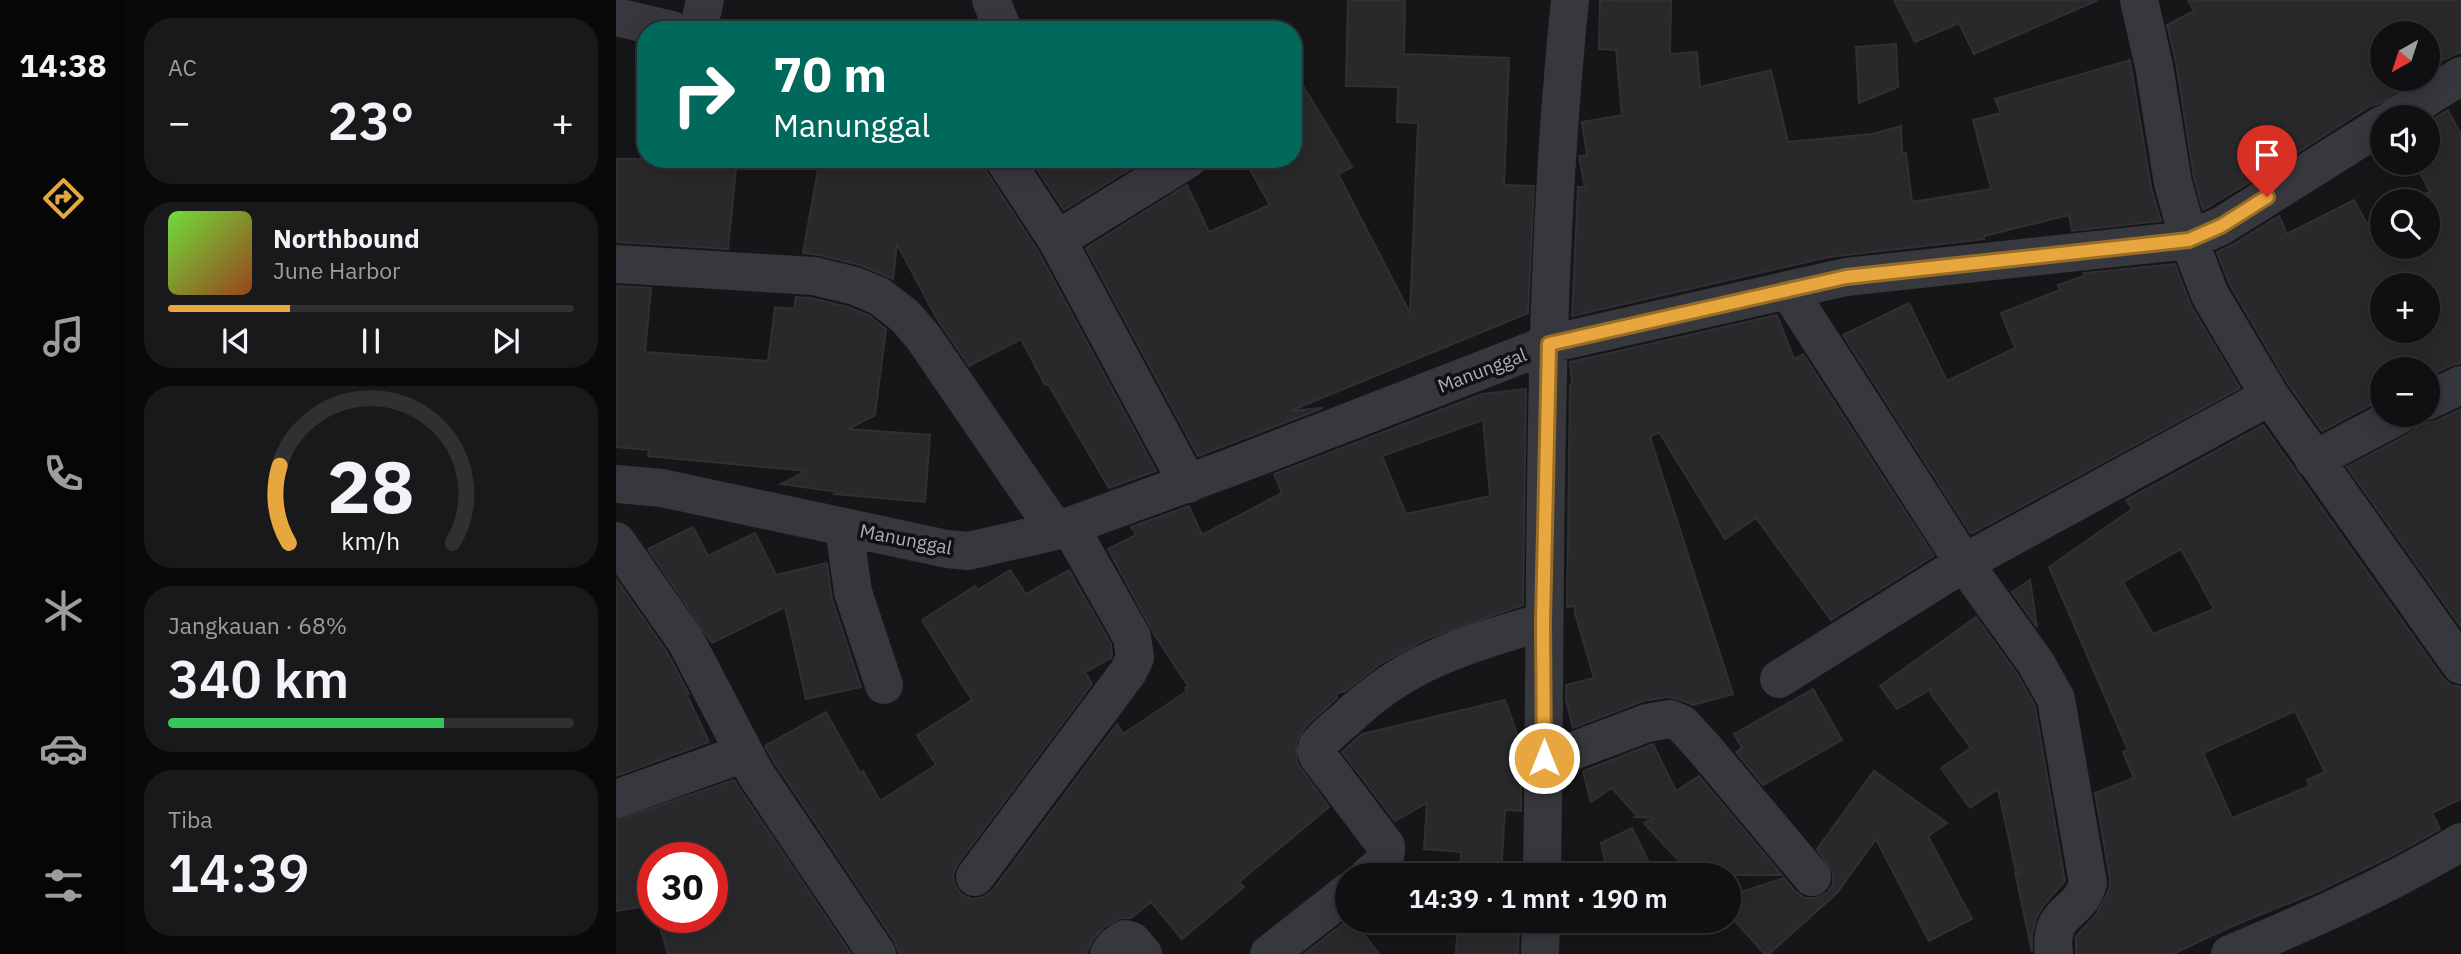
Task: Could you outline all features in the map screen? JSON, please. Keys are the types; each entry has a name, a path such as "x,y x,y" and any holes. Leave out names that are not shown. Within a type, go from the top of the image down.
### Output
{"street":[{"path":"700,21 705,0"},
{"path":"991,0 999,21"},
{"path":"1542,863 1543,622 1549,344 1554,206 1570,0"},
{"path":"2139,0 2154,66 2173,183 2189,240 2210,295 2270,396 2461,665"},
{"path":"616,17 637,22"},
{"path":"2414,105 2461,76"},
{"name":"Manunggal","path":"616,484 662,488 947,549 968,551 1063,529 1188,484 1549,344 1846,277 2189,240 2221,226 2370,133"},
{"path":"1010,168 1057,240 1188,484"},
{"path":"1057,240 1173,168"},
{"path":"616,264 814,276 855,286 879,296 905,316 923,337 1063,529 1132,637 1135,657 1128,672 975,877"},
{"path":"1788,290 1964,563 2036,663 2056,699 2088,883 2082,897 2056,925 2052,939 2054,954"},
{"path":"2440,395 2461,385"},
{"path":"1779,679 1964,563 2270,396"},
{"path":"2314,460 2376,427"},
{"path":"844,527 853,592 884,685"},
{"path":"616,541 686,641 755,772 877,954"},
{"path":"1383,863 1387,857 1386,846 1318,756 1318,745 1367,698 1390,681 1431,658 1476,641 1543,622"},
{"path":"1544,758 1573,751 1647,723 1670,719 1682,724 1812,877"},
{"path":"616,799 744,753"},
{"path":"2230,954 2414,870 2461,842"},
{"path":"1269,954 1335,902"},
{"path":"1540,954 1541,933"},
{"path":"1109,954 1115,944 1125,939 1132,941 1143,954"}],"building":[{"path":"1348,0 1405,0 1404,54 1509,58 1504,185 1534,186 1528,313 1290,411 1323,408 1198,456 1086,248 1187,185 1209,232 1270,205 1249,168 1302,168 1302,84 1352,167 1338,174 1410,313 1418,123 1397,122 1398,87 1346,86"},
{"path":"1600,0 1671,1 1670,54 1697,52 1700,87 1771,70 1788,142 1872,134 1901,126 1902,153 1906,153 1912,202 1991,189 1973,120 2001,113 1995,99 2130,60 2151,187 2161,221 2072,231 2069,215 1984,236 1984,239 1829,257 1572,316 1578,187 1585,187 1579,156 1587,155 1582,122 1622,115 1616,50 1599,49"},
{"path":"1894,0 2098,0 1974,54 1959,23 1915,42"},
{"path":"2188,0 2461,0 2461,52 2440,61 2440,21 2370,21 2370,91 2397,91 2378,104 2370,105 2295,154 2258,171 2260,176 2203,210 2194,178 2176,62 2167,25 2194,11"},
{"path":"1896,44 1898,87 1859,103 1856,47"},
{"path":"2448,110 2461,135 2461,363 2440,371 2440,357 2370,357 2370,405 2322,431 2288,384 2230,285 2217,252 2279,216 2287,234 2354,200 2367,224 2370,222 2370,259 2440,259 2440,189 2428,189 2421,175 2440,175 2440,115"},
{"path":"616,159 637,159 637,168 736,168 728,249 616,242"},
{"path":"818,168 985,168 1038,251 1156,471 1109,488 1048,384 1045,385 1021,339 969,366 937,319 897,244 893,279 860,265 803,253"},
{"path":"1036,168 1132,168 1064,210"},
{"path":"2175,264 2191,306 2240,388 1971,534 1843,335 1909,303 1947,381 2015,348 2001,313 2060,290 2058,285 2084,276 2083,273"},
{"path":"616,286 651,288 645,352 768,361 775,307 794,309 796,297 848,307 868,315 886,329 875,415 848,429 930,435 925,502 835,494 839,492 781,484 807,471 648,456 649,450 616,447"},
{"path":"1777,315 1794,359 1803,354 1934,556 1831,620 1756,518 1725,539 1659,432 1650,437 1733,694 1693,705 1667,697 1643,701 1573,728 1566,700 1566,685 1594,678 1575,606 1567,607 1572,385 1570,362"},
{"path":"1526,389 1523,605 1428,638 1380,664 1345,691 1336,694 1337,698 1305,727 1296,743 1297,763 1329,807 1239,882 1244,887 1182,939 1151,902 1131,918 1121,918 1104,927 1092,941 1086,954 899,954 895,942 765,746 826,712 860,773 863,771 880,801 936,765 917,735 972,700 922,620 975,586 978,590 1010,570 1026,594 1069,570 1111,644 1111,658 1085,672 1092,684 957,865 953,875 961,894 972,899 984,897 993,890 1117,724 1123,734 1187,691 1185,688 1188,686 1154,634 1108,549 1136,535 1131,527 1189,506 1202,535 1282,493 1274,474 1482,394","holes":["1483,420 1490,496 1406,514 1382,456"]},
{"path":"2461,409 2461,627 2347,467 2409,434 2417,427 2440,427 2440,419"},
{"path":"2263,425 2443,678 2451,685 2461,687 2461,799 2432,813 2440,829 2395,854 2319,891 2230,927 2173,954 2076,954 2076,936 2096,915 2109,890 2110,879 2095,793 2134,778 2123,752 2128,750 2049,567 2132,509 2126,500","holes":["2181,549 2214,609 2153,634 2123,582","2295,711 2325,772 2307,780 2310,786 2232,818 2203,753"]},
{"path":"693,527 708,556 755,533 776,575 827,563 832,599 861,687 806,699 785,607 712,643 648,549"},
{"path":"616,579 667,652 689,694 687,695 709,742 616,776"},
{"path":"2030,580 2037,627 2012,592"},
{"path":"1976,617 2018,675 2035,706 2065,881 2036,918 2032,952 2015,872 2020,875 2015,867 1998,789 1970,808 1941,768 1971,748 1930,693 1933,688 1897,709 1880,686"},
{"path":"1813,689 1842,740 1763,785 1736,752 1742,748 1734,734"},
{"path":"1505,700 1522,747 1521,811 1505,810 1502,863 1461,863 1461,852 1424,849 1427,803 1395,821 1342,752 1362,734"},
{"path":"1653,744 1676,791 1699,776 1782,875 1741,875 1741,863 1681,863 1644,823 1655,818 1635,817 1637,816 1612,788 1591,802 1583,771"},
{"path":"1874,771 1947,823 1928,836 1972,919 1929,941 1876,839 1837,893 1769,954 1765,954 1741,928 1741,892 1784,878 1805,898 1816,898 1827,893 1833,884 1833,873 1817,849"},
{"path":"734,780 851,954 668,954 662,933 728,933 728,842 637,842 637,908 616,911 616,820"},
{"path":"1632,828 1649,863 1605,863 1601,843"},
{"path":"1335,930 1335,933 1363,933 1379,954 1304,954"},
{"path":"1457,933 1519,933 1518,954 1456,954"}],"route":[{"path":"1544,758 1543,622 1549,344 1846,277 2189,240 2221,226 2267,197"}]}
